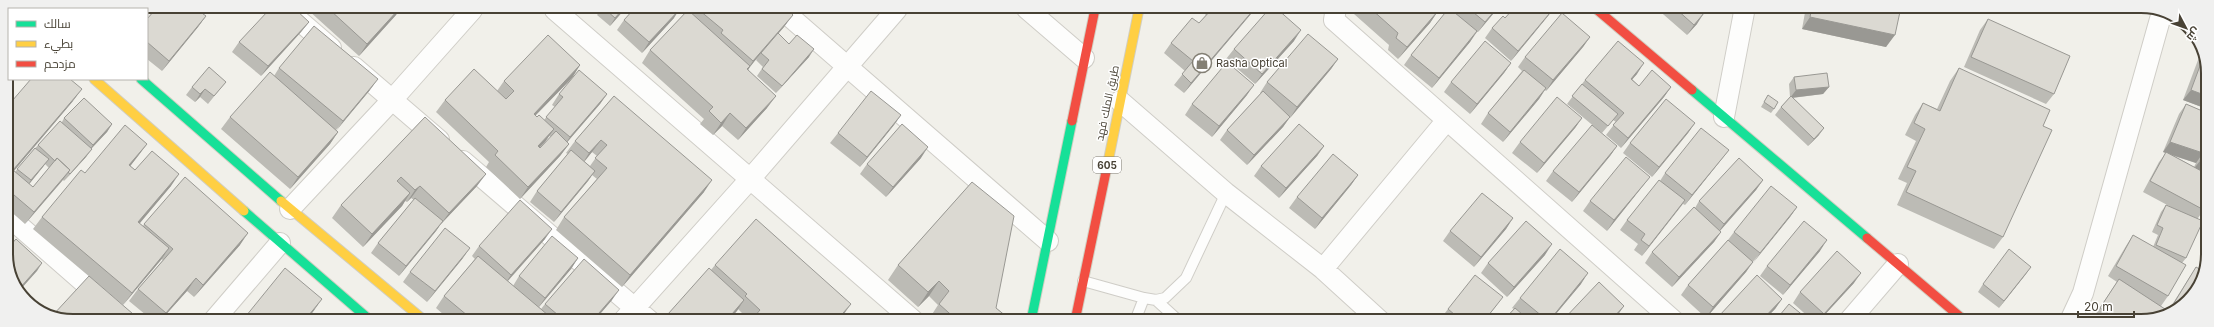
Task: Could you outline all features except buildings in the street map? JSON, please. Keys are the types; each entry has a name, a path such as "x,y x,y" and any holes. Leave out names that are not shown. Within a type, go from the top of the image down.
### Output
{"main road":[{"path":"1032,314 1094,13"},
{"name":"طريق الملك فهد","path":"1076,314 1138,13"},
{"path":"1601,13 1957,314"},
{"path":"95,80 167,145 364,314"},
{"path":"142,80 290,208 418,314"}],"street":[{"path":"291,13 392,100 629,314 751,178 894,13"},
{"path":"290,208 392,100 469,13"},
{"path":"558,13 751,178 906,314"},
{"path":"785,13 1048,241"},
{"path":"1032,13 1084,58"},
{"path":"1335,13 1334,20 1666,314"},
{"path":"1724,117 1744,13"},
{"path":"2073,314 2083,292 2161,17"},
{"path":"1120,101 1226,193 1323,269 1372,314"},
{"path":"1323,269 1447,120"},
{"path":"13,220 117,310"},
{"path":"219,314 280,243"},
{"path":"1854,314 1898,264"}],"lane":[{"path":"1083,281 1144,298 1156,300 1165,298 1186,278 1226,193"},
{"path":"1138,314 1144,298"},
{"path":"1156,300 1171,314"}],"traffic: fast":[{"path":"142,80 281,201"},
{"path":"1692,90 1867,238"},
{"path":"1032,314 1072,121"},
{"path":"244,211 363,314"}],"traffic: slow":[{"path":"1107,167 1138,13"},
{"path":"95,80 244,211"},
{"path":"281,201 417,314"}],"traffic: jam":[{"path":"1072,121 1094,13"},
{"path":"1601,13 1692,90"},
{"path":"1076,314 1107,167"},
{"path":"1867,238 1957,314"}],"place":[{"name":"Rasha Optical","path":"1202,63"}]}
